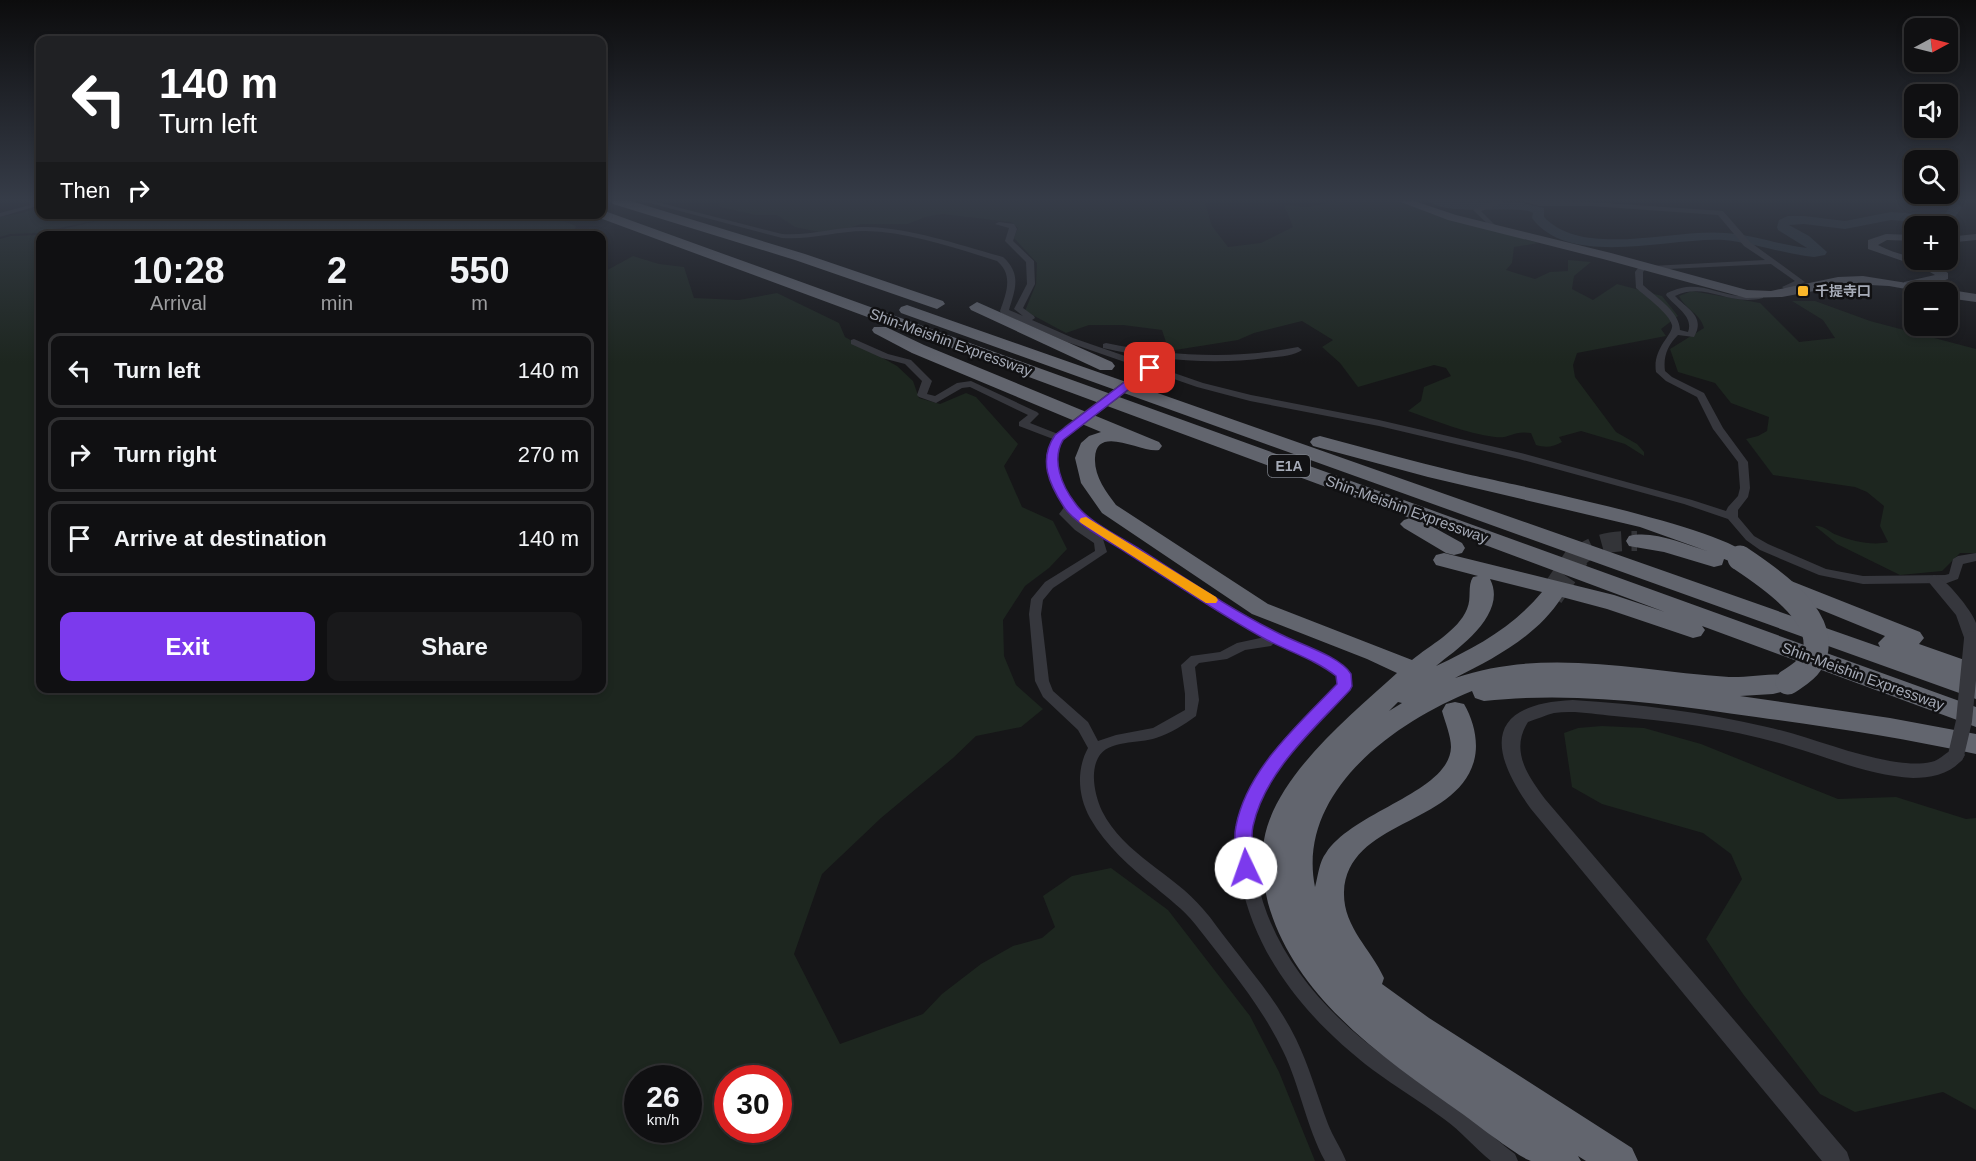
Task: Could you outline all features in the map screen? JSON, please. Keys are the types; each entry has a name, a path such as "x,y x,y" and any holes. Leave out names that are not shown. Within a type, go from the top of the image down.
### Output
{"highway":[{"name":"Shin-Meishin Expressway","path":"710,255 1976,717"},
{"name":"Shin-Meishin Expressway","path":"755,255 1976,690"},
{"path":"790,255 862,278 1298,436 1976,673"},
{"path":"731,263 746,273 865,322 1127,421 1404,521 1428,531 1449,554 1614,603 1976,734"},
{"path":"977,307 1106,366"},
{"path":"865,322 918,349 1152,446"},
{"path":"1128,436 1100,436 1088,445 1084,454 1084,464 1092,488 1108,509 1260,609 1376,653 1406,667"},
{"path":"1298,436 1388,461 1648,522 1698,538 1760,570 1789,594 1811,623 1817,639 1818,652 1813,664 1803,674 1774,686 1731,687 1568,669 1518,672 1473,680 1452,687 1376,722"},
{"path":"1637,542 1667,546 1722,562 1976,664"},
{"path":"1481,582 1483,601 1473,621 1462,633 1409,676 1349,758 1330,777 1310,807 1298,839 1296,861 1299,886 1306,912 1332,957 1350,977 1417,1029 1619,1161"},
{"path":"1551,596 1531,620 1503,641 1431,678 1310,774 1287,810 1276,852 1282,901 1291,926 1322,976 1344,1000 1373,1027 1562,1161"},
{"path":"1376,722 1414,713 1453,699 1510,688 1571,686 1645,692 1873,724 1966,749"},
{"path":"1417,1029 1386,1000 1348,951 1336,929 1329,906 1329,886 1334,866 1343,849 1357,837 1428,799 1456,776 1464,762 1466,745 1463,727 1455,711"}],"main road":[{"path":"1601,255 1732,291 1760,296 1794,293 1850,280 1904,285"},
{"path":"1929,282 1944,276 1933,270"},
{"path":"1958,296 1976,298"}],"street":[{"path":"987,255 1000,259 1006,264 1013,284 1004,311 1070,340 1148,370 1250,398 1390,425 1657,492 1732,517 1750,537 1764,547 1823,572 1863,580 1934,580 1954,576 1957,562 1976,557"},
{"path":"1024,255 1030,261 1031,284 1018,309 1031,319 1034,325"},
{"path":"1763,255 1801,282 1786,287 1794,293"},
{"path":"1676,332 1676,323 1667,311 1639,286 1639,272 1647,267 1772,262"},
{"path":"1676,332 1691,335 1695,328 1693,317 1670,295 1680,289 1700,289 1747,299 1760,296"},
{"path":"1676,332 1670,337 1659,355 1661,372 1669,379 1701,395 1718,429 1743,462 1743,497 1732,509 1732,517"},
{"path":"1070,340 1078,339 1122,349 1209,359 1270,357 1298,350"},
{"path":"854,342 885,356 908,363 927,381 922,395 936,400 960,385 971,384 1034,414 1023,424 1063,434"},
{"path":"1148,370 1063,434 1052,449 1051,461 1061,491 1070,507 1098,529 1273,637 1332,665 1343,674 1344,686 1287,748 1256,793 1244,828 1246,868 1255,907 1270,943 1293,980 1327,1019 1368,1055 1454,1116 1508,1161"},
{"path":"1070,507 1065,514 1079,528 1099,541 1101,552 1049,585 1037,599 1035,614 1042,681 1052,699 1083,726 1095,748"},
{"path":"1838,1161 1538,804 1513,764 1510,748 1511,735 1522,717 1555,707 1573,706 1719,724 1770,735 1865,762 1907,770 1941,768 1966,749 1964,721 1972,639 1970,627 1963,614 1934,580"},
{"path":"1273,637 1266,643 1242,646 1222,656 1196,659 1188,665 1188,676 1194,701 1191,712 1181,721 1150,735 1106,743 1095,748 1089,761 1089,795 1096,812 1114,842 1156,879 1187,902 1267,1005 1295,1058 1328,1148 1336,1161"}],"shaded area":[{"path":"0,255 36,255 36,693 606,693 606,271 633,256 659,264 684,267 694,298 739,300 777,293 839,323 845,337 897,366 913,381 919,398 940,404 966,393 976,397 1018,444 1004,466 1022,507 1053,521 1067,549 1049,568 1025,586 1003,620 1004,656 1016,685 1043,709 1021,727 976,736 881,818 822,874 794,954 840,1044 923,1014 942,994 981,964 1013,946 1042,938 1055,927 1043,896 1072,876 1111,868 1168,910 1250,1016 1279,1072 1315,1161 0,1161"},
{"path":"1030,255 1513,255 1512,263 1506,270 1535,279 1550,272 1568,271 1568,260 1591,262 1574,276 1572,289 1593,300 1617,284 1662,296 1678,316 1661,329 1666,336 1577,353 1573,365 1575,377 1616,432 1637,444 1644,452 1644,456 1625,444 1581,431 1559,437 1562,442 1556,445 1543,446 1536,445 1531,433 1504,437 1484,435 1408,411 1421,401 1424,387 1451,376 1446,368 1434,365 1358,387 1340,363 1322,347 1333,340 1302,321 1254,333 1238,340 1169,351 1162,330 1123,325 1089,325 1066,333 1025,311 1036,284 1037,263"},
{"path":"1692,291 1760,303 1799,342 1835,338 1823,320 1792,301 1815,301 1870,321 1904,330 1904,336 1927,336 1976,349 1976,553 1960,553 1942,571 1900,575 1837,544 1815,526 1856,541 1888,542 1880,526 1884,506 1867,492 1855,487 1773,475 1746,439 1767,431 1769,417 1731,403 1715,383 1678,372 1670,349 1704,328 1700,319 1679,296"},
{"path":"1602,726 1644,728 1701,744 1838,799 1896,797 1966,819 1976,818 1976,1110 1943,1092 1855,1112 1820,1094 1743,994 1706,939 1742,879 1731,854 1703,833 1602,804 1572,787 1564,733 1578,728"}],"tunnel":[{"path":"1576,559 1597,546 1620,541 1637,541"},
{"path":"1551,596 1577,557"}],"slow traffic":[{"path":"1086,521 1211,600"}],"place":[{"name":"千提寺口","path":"1803,291"}],"route":[{"path":"1150,368 1059,438 1052,449 1051,461 1054,475 1070,507 1098,529 1230,612 1273,637 1332,665 1343,674 1344,686 1287,748 1256,793 1244,828 1246,868"}]}
